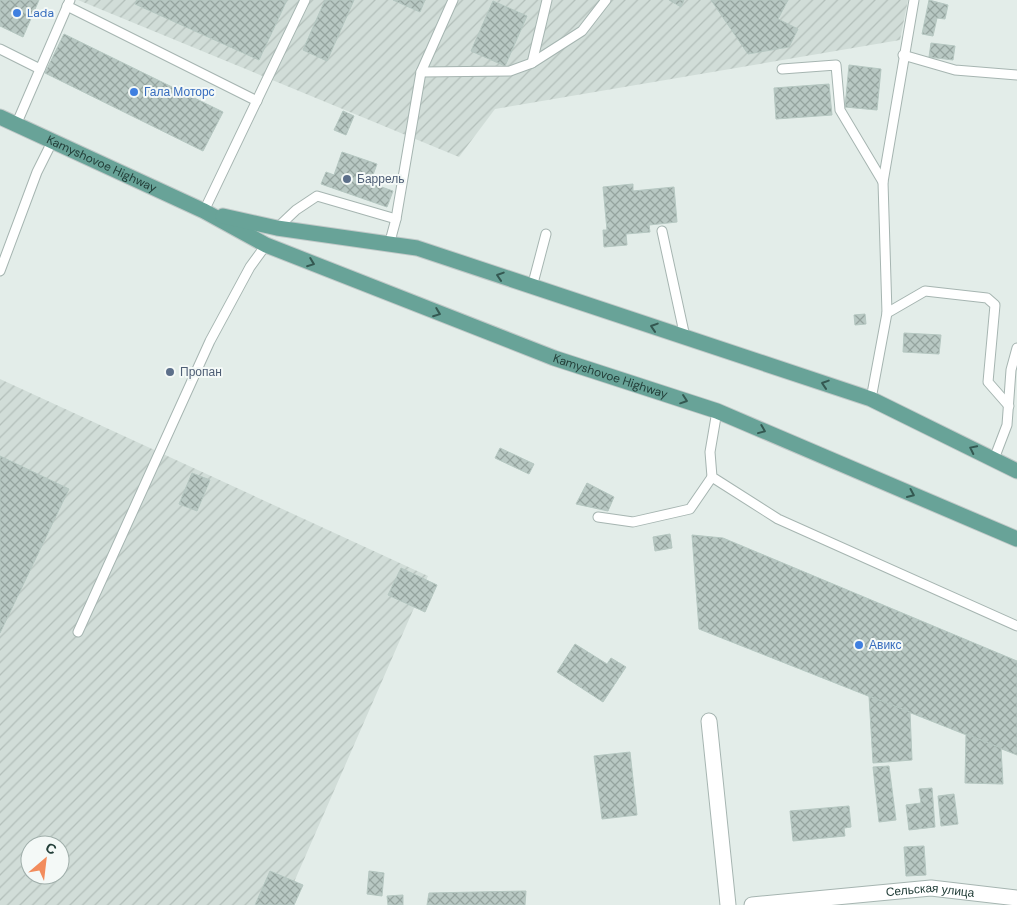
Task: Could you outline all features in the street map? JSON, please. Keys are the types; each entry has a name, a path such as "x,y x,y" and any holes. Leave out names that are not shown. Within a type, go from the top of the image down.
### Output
{"main road":[{"name":"Kamyshovoe Highway","path":"0,117 204,211 266,245 554,358 717,411 1017,539"},
{"name":"Kamyshovoe Highway","path":"204,211 277,228 417,248 870,399 1017,470"}],"street":[{"path":"709,721 728,905"},
{"name":"Сельская улица","path":"752,905 931,888 1017,898"}],"lane":[{"path":"204,211 305,0"},
{"path":"389,245 396,219 421,72 453,0"},
{"path":"532,62 546,0"},
{"path":"421,72 510,71 532,62 582,31 606,0"},
{"path":"870,399 887,313 884,182 903,55 914,0"},
{"path":"16,125 69,3 257,101"},
{"path":"0,50 40,69"},
{"path":"903,55 955,70 1017,75"},
{"path":"782,70 836,65 840,110 884,182"},
{"path":"0,271 37,172 52,142"},
{"path":"277,228 296,210 316,196 396,219"},
{"path":"662,231 685,337"},
{"path":"532,287 546,234"},
{"path":"78,632 210,341 250,267 266,245"},
{"path":"887,313 925,290 987,298 994,305 988,382 1008,406"},
{"path":"994,459 1007,425 1011,370 1017,348"},
{"path":"598,517 633,522 690,509 712,476 710,452 717,411"},
{"path":"712,476 778,519 1017,626"}],"shaded area":[{"path":"78,0 908,0 900,40 495,109 459,157"},
{"path":"0,379 428,576 284,905 0,905"}],"building":[{"name":"Lada","path":"0,0 39,0 23,37 0,26"},
{"path":"137,0 287,0 259,60 135,4"},
{"path":"325,0 354,0 327,61 303,50"},
{"path":"393,0 425,0 420,12"},
{"path":"669,0 684,0 681,7"},
{"path":"711,0 788,0 778,19 798,29 789,47 748,54"},
{"path":"929,0 948,5 945,19 937,18 933,36 922,34"},
{"path":"493,1 527,16 505,66 471,51"},
{"name":"Гала Моторс","path":"64,34 223,112 203,151 45,73"},
{"path":"931,43 955,46 953,60 929,57"},
{"path":"849,65 881,69 877,110 845,107"},
{"path":"829,84 832,115 776,119 774,88"},
{"path":"343,111 354,116 346,135 334,130"},
{"name":"Баррель","path":"342,152 377,164 370,183 393,191 387,207 321,184 326,172 334,175"},
{"path":"633,184 633,191 674,187 677,222 649,225 650,232 626,234 627,245 604,247 603,230 607,230 603,187"},
{"path":"865,314 866,324 855,325 854,315"},
{"path":"904,333 941,335 939,354 903,352"},
{"path":"500,448 534,464 529,474 495,458"},
{"path":"0,456 69,489 0,633"},
{"path":"192,473 210,480 197,511 179,504"},
{"path":"587,483 614,497 608,511 576,504"},
{"path":"670,534 672,548 655,551 653,537"},
{"name":"Авикс","path":"692,535 723,538 1017,661 1017,755 699,629"},
{"path":"401,568 437,585 425,612 388,595"},
{"path":"575,644 607,664 611,658 626,667 603,702 557,672"},
{"path":"869,696 910,712 912,760 873,763"},
{"path":"966,734 1001,748 1003,784 965,783"},
{"path":"630,752 637,815 602,819 594,756"},
{"path":"889,766 896,820 879,822 873,767"},
{"path":"932,788 935,827 909,830 906,805 921,803 919,789"},
{"path":"954,794 958,824 941,826 938,796"},
{"path":"849,806 851,827 844,828 845,836 793,841 790,811"},
{"path":"924,846 926,875 906,876 904,847"},
{"path":"270,871 303,885 294,905 255,905"},
{"path":"369,871 384,873 382,896 367,894"},
{"path":"526,891 525,905 427,905 429,893"},
{"path":"403,895 403,905 388,905 387,896"}],"place":[{"name":"Lada","path":"17,13"},
{"name":"Гала Моторс","path":"134,92"},
{"name":"Баррель","path":"347,179"},
{"name":"Пропан","path":"170,372"},
{"name":"Авикс","path":"859,645"}]}
